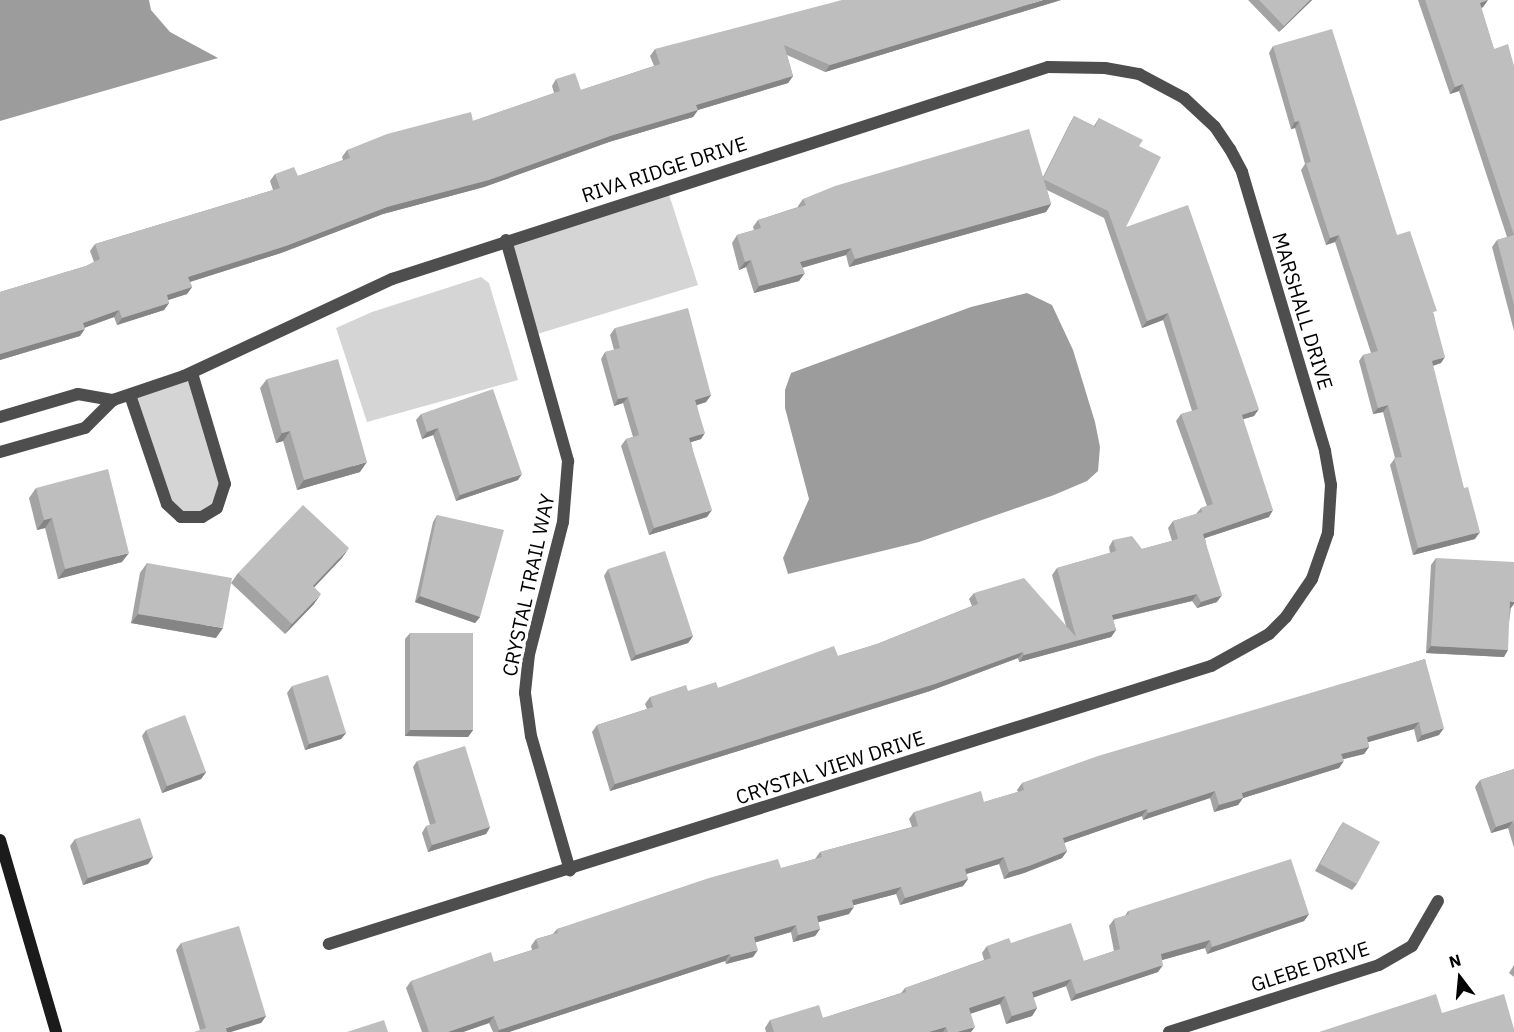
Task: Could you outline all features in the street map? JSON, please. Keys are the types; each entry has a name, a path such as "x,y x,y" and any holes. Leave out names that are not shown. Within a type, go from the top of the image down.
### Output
{"main road":[{"path":"0,840 56,1032"}],"street":[{"name":"RIVA RIDGE DRIVE","path":"0,417 78,394 113,400 130,395 192,373 345,298 506,240 1048,67 1123,70 1162,85"},
{"name":"MARSHALL DRIVE","path":"1162,85 1184,98 1215,127 1242,172 1325,451 1331,484 1328,533 1312,579"},
{"name":"CRYSTAL TRAIL WAY","path":"506,240 568,462 563,522 529,654 525,693 531,736 570,870"},
{"path":"130,395 167,504 181,517 202,517 217,508 225,484 192,373"},
{"name":"RIVA RIDGE DRIVE","path":"0,452 85,429 113,400"},
{"name":"CRYSTAL VIEW DRIVE","path":"329,944 570,870 1228,659 1256,643 1286,617 1312,579"},
{"name":"GLEBE DRIVE","path":"1168,1032 1379,965 1412,946 1438,901"}],"shaded area":[{"path":"0,0 149,0 151,10 170,32 218,58 0,121"},
{"path":"667,188 698,285 534,335 506,240"},
{"path":"481,277 489,283 518,380 367,422 336,328 372,312"},
{"path":"1027,293 1052,305 1073,350 1095,422 1100,447 1098,471 1087,481 1054,495 919,542 788,574 783,558 809,499 785,408 785,390 791,373 971,307"},
{"path":"192,373 222,472 212,513 171,511 130,395"}],"building":[{"path":"842,0 1043,0 830,65 784,45 793,76 696,105 698,110 613,135 489,180 387,207 286,246 188,277 192,287 167,295 169,303 122,318 119,310 83,323 85,329 0,354 0,292 86,266 100,259 95,244 280,188 275,174 294,167 298,176 350,158 347,150 387,134 471,112 473,121 560,91 556,79 575,73 581,90 660,64 655,49"},
{"path":"1259,0 1310,0 1284,26"},
{"path":"1425,0 1488,0 1480,3 1494,49 1508,44 1514,66 1514,235 1463,84 1455,87"},
{"path":"1332,29 1397,235 1410,231 1437,311 1433,312 1445,357 1432,361 1464,488 1468,487 1480,532 1418,548 1394,458 1402,457 1388,405 1378,408 1363,355 1378,351 1339,235 1330,238 1306,163 1311,162 1299,121 1295,122 1273,46"},
{"path":"1074,116 1095,127 1099,118 1143,140 1139,146 1161,157 1126,227 1188,205 1259,409 1242,415 1273,510 1203,534 1222,595 1201,602 1197,594 1112,615 1116,630 1024,655 1023,652 935,684 615,784 597,725 653,707 650,697 686,685 688,691 716,682 718,688 834,646 838,656 877,644 978,604 974,593 1024,578 1076,637 1057,568 1116,551 1113,540 1132,536 1142,549 1178,539 1173,521 1202,512 1201,508 1213,504 1181,414 1198,409 1168,313 1147,321 1108,211 1043,179"},
{"path":"1029,129 1051,204 855,259 851,248 800,262 805,273 759,286 751,260 745,262 737,235 761,228 758,220 806,205 803,199 835,186"},
{"path":"1514,235 1514,305 1497,240"},
{"path":"688,308 711,395 695,400 705,433 689,438 712,510 654,528 626,439 639,435 628,397 618,399 605,352 620,348 615,328"},
{"path":"338,359 367,462 304,480 290,431 282,433 267,379"},
{"path":"493,389 522,474 460,495 438,428 427,432 421,414"},
{"path":"108,469 129,553 65,569 52,518 44,520 36,488"},
{"path":"303,505 349,548 313,586 321,594 292,624 238,573"},
{"path":"437,515 504,530 480,617 420,596"},
{"path":"665,551 693,636 636,655 608,569"},
{"path":"1436,558 1514,562 1514,602 1510,601 1508,650 1431,646"},
{"path":"147,563 232,578 223,628 138,614"},
{"path":"410,633 473,633 473,730 410,730"},
{"path":"1425,659 1444,728 1422,735 1419,722 1367,737 1369,747 1341,754 1344,761 1242,793 1243,798 1219,805 1215,791 1148,813 1147,809 1063,838 1067,851 1029,866 1009,872 1004,857 965,869 968,879 905,898 901,887 852,900 854,907 817,916 820,929 798,935 796,925 754,937 758,950 731,957 730,954 499,1030 494,1016 448,1032 429,1032 411,981 491,952 494,962 539,948 536,939 558,933 557,929 709,878 778,859 781,868 822,857 820,852 918,826 914,812 981,791 984,802 1024,790 1022,783 1098,756"},
{"path":"328,675 346,733 309,744 292,686"},
{"path":"185,715 206,772 167,786 146,730"},
{"path":"465,746 490,827 432,845 426,826 436,823 417,761"},
{"path":"1514,769 1514,825 1513,821 1496,827 1480,780"},
{"path":"140,818 153,857 88,878 75,839"},
{"path":"1343,822 1380,842 1357,884 1320,864"},
{"path":"1291,859 1309,914 1212,947 1210,940 1161,954 1163,965 1076,994 1071,979 1032,992 1037,1008 1012,1016 1005,996 969,1008 975,1027 957,1032 948,1032 946,1027 929,1032 774,1032 770,1020 819,1005 823,1018 906,992 905,988 991,958 987,946 1009,938 1011,943 1071,923 1084,961 1120,949 1114,919 1129,914 1128,911"},
{"path":"239,926 266,1016 226,1028 227,1032 194,1032 206,1028 181,943"},
{"path":"1436,994 1442,1013 1504,994 1514,1032 1319,1032"},
{"path":"384,1020 388,1032 347,1032"}]}
